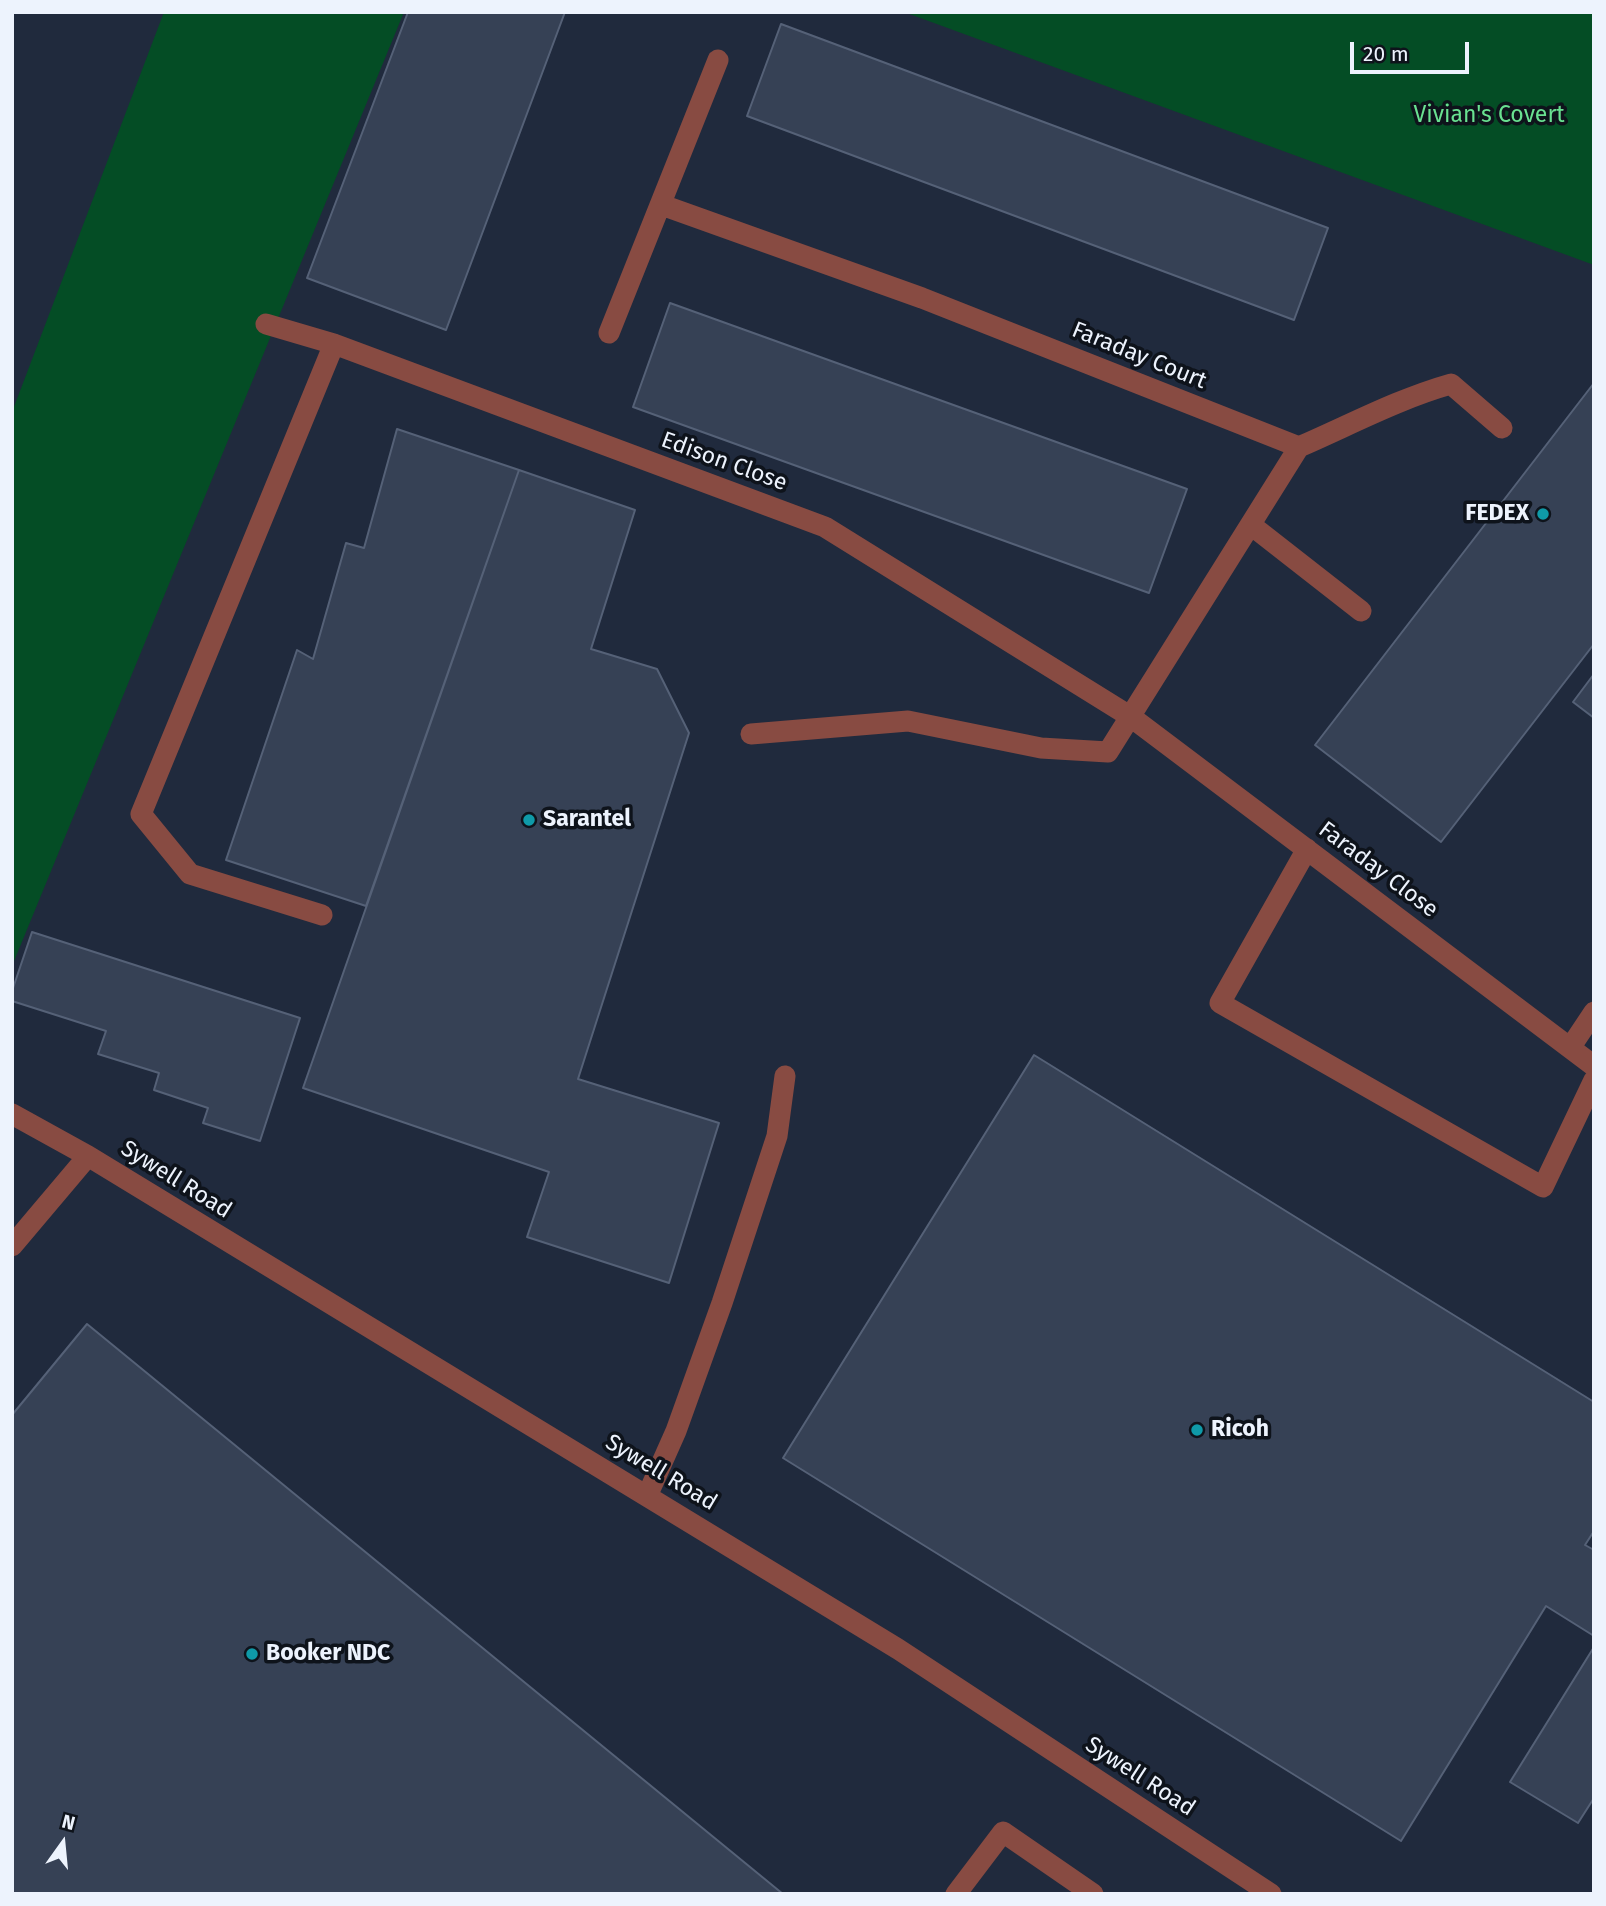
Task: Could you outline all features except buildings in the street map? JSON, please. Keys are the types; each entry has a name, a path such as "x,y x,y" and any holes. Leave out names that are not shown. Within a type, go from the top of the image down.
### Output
{"street":[{"path":"609,333 718,60"},
{"name":"Faraday Court","path":"662,205 922,298 1299,447"},
{"name":"Edison Close","path":"267,324 334,344 825,527 1131,717"},
{"path":"322,915 190,874 141,814 334,344"},
{"path":"751,734 908,721 1041,748 1108,752 1299,447 1359,422 1406,397 1451,384 1502,428"},
{"path":"1251,525 1361,611"},
{"name":"Faraday Close","path":"1131,717 1594,1066"},
{"path":"1307,849 1220,1003 1543,1186 1594,1080"},
{"path":"1570,1048 1594,1012"},
{"path":"648,1494 676,1431 777,1136 785,1076"},
{"name":"Sywell Road","path":"12,1114 88,1156 648,1494 898,1650 1271,1894"},
{"path":"12,1246 88,1156"},
{"path":"956,1894 1003,1832 1094,1894"}],"green space":[{"path":"164,12 404,12 12,966 12,412"},
{"name":"Vivian's Covert","path":"904,12 1594,12 1594,265"}],"place":[{"name":"FEDEX","path":"1543,514"},
{"name":"Sarantel","path":"529,820"},
{"name":"Ricoh","path":"1197,1430"},
{"name":"Booker NDC","path":"252,1654"}]}
